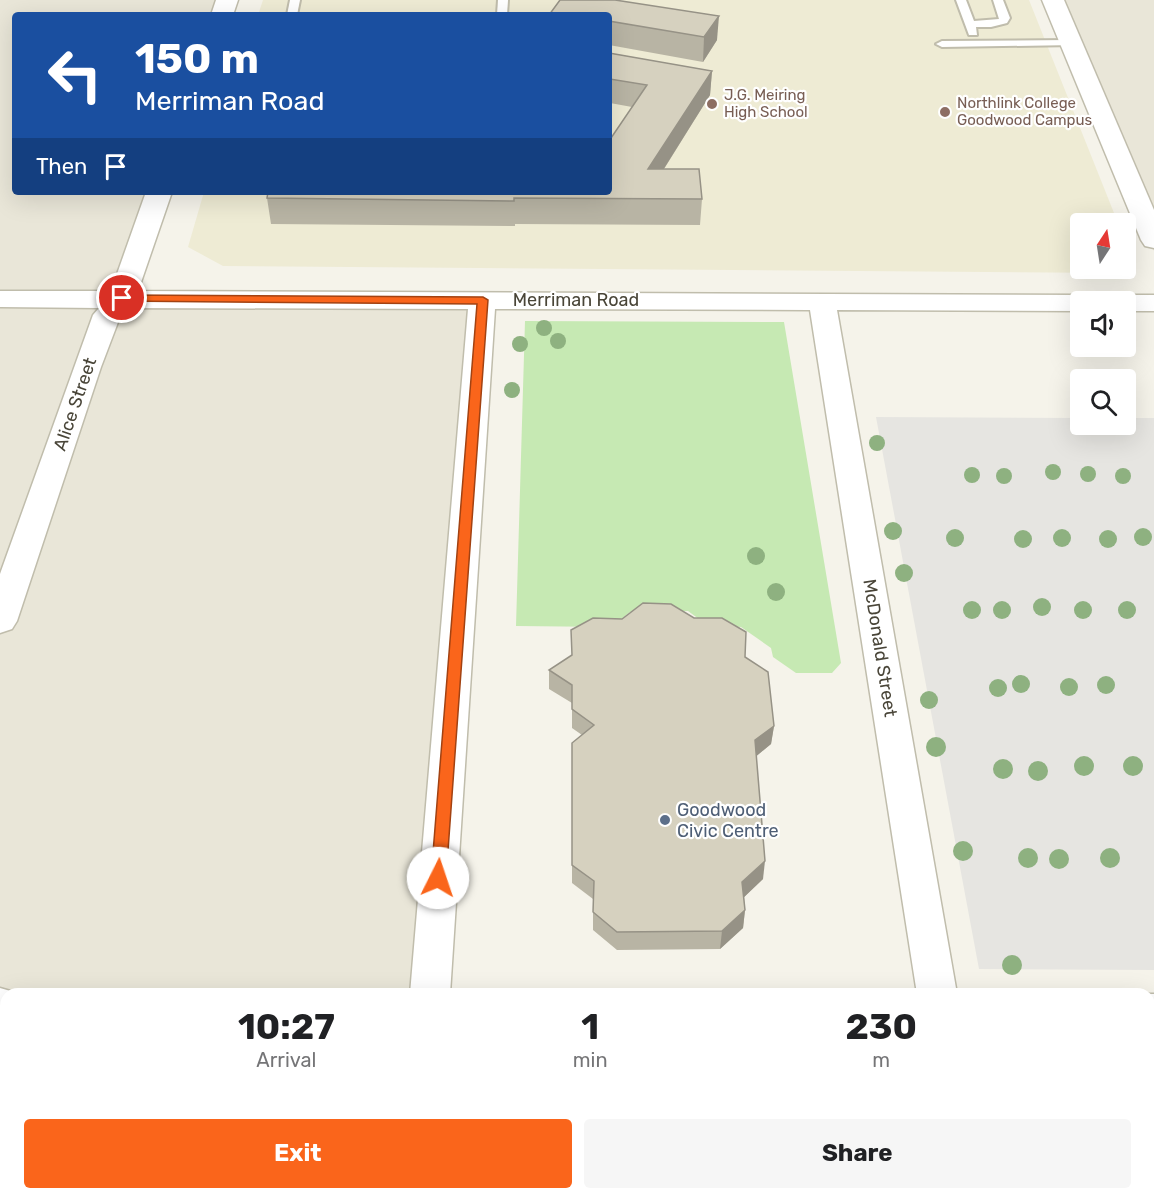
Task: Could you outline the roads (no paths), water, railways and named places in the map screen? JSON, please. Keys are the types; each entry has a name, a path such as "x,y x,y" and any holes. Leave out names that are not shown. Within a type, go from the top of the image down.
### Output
{"street":[{"path":"1053,0 1154,240"},
{"name":"Alice Street","path":"0,621 87,367 107,315 122,298 158,195"},
{"name":"Merriman Road","path":"0,298 1070,303"},
{"path":"430,988 483,300"},
{"name":"McDonald Street","path":"822,301 936,988"},
{"path":"1136,303 1154,303"}],"lane":[{"path":"961,0 976,44"},
{"path":"970,24 991,24 1003,21 1005,18 998,0"},
{"path":"942,44 1071,43"}],"place":[{"name":"J.G. Meiring High School","path":"712,104"},
{"name":"Northlink College Goodwood Campus","path":"945,112"},
{"name":"Goodwood Civic Centre","path":"665,820"}]}
